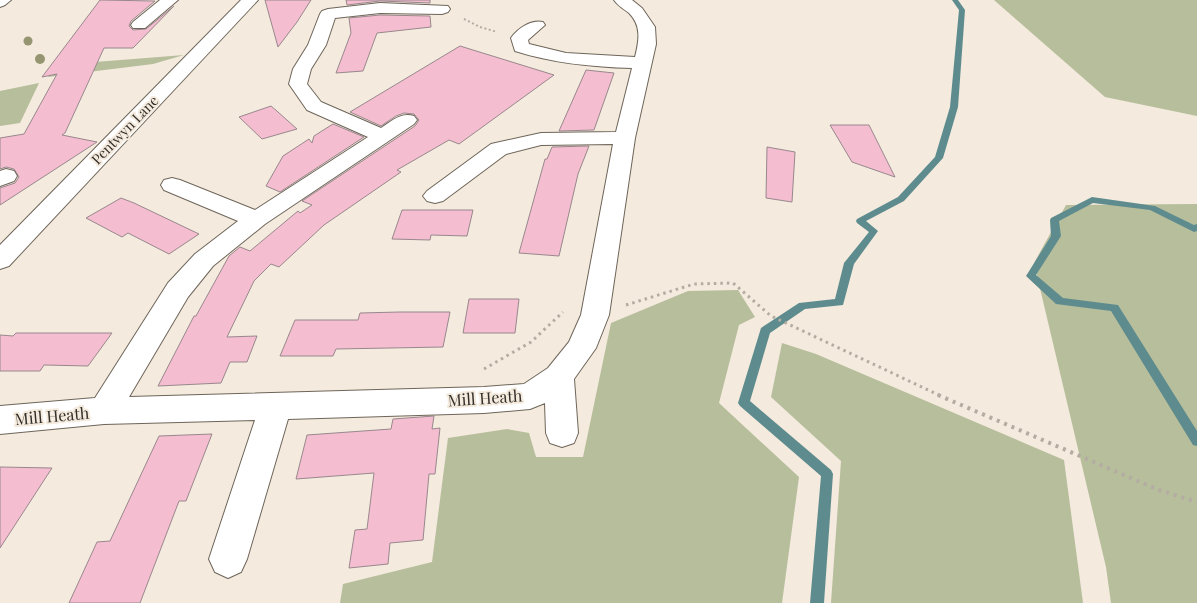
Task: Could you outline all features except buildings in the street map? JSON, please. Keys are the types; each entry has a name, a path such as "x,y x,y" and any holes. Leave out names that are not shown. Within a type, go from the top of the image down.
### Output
{"street":[{"path":"139,26 170,0"},
{"name":"Pentwyn Lane","path":"0,260 250,0"},
{"name":"Mill Heath","path":"0,420 104,411 275,408 484,400 530,396 559,377 581,348 595,315 625,138 648,44 647,27 636,11 622,0"},
{"path":"383,136 314,106 298,84 302,69 317,45 320,15 380,8 434,6"},
{"path":"537,25 519,38 521,47 540,54 588,61 642,63"},
{"name":"Mill Heath","path":"104,411 178,290 204,260 256,219 408,120"},
{"path":"435,196 468,182 499,149 541,140 625,138"},
{"path":"172,185 256,219"},
{"path":"559,377 562,434"},
{"path":"228,559 275,408"}],"path":[{"path":"434,6 480,27 519,38"},
{"path":"595,315 694,284 733,283 771,316 781,321 968,409 1159,490 1197,502"},
{"path":"478,370 488,368 531,342 567,308"}],"green space":[{"path":"994,0 1197,0 1197,116 1105,97"},
{"path":"184,55 153,64 48,77 57,65"},
{"path":"39,83 20,123 0,126 0,91"},
{"path":"1197,204 1197,603 1111,603 1106,567 1034,263 1066,205"},
{"path":"738,290 755,317 739,325 719,403 799,477 782,603 340,603 343,584 432,562 448,438 507,429 529,433 536,457 583,457 611,323 688,291"},
{"path":"782,343 816,354 1064,460 1083,603 831,603 841,461 771,397"}],"waterway":[{"path":"817,603 827,474 744,403 765,331 803,306 839,302 849,263 874,231 860,221 901,199 939,158 954,107 962,10 955,0"},
{"path":"1197,227 1194,229 1152,208 1092,200 1054,220 1056,236 1031,276 1060,301 1114,308 1197,441"}]}
